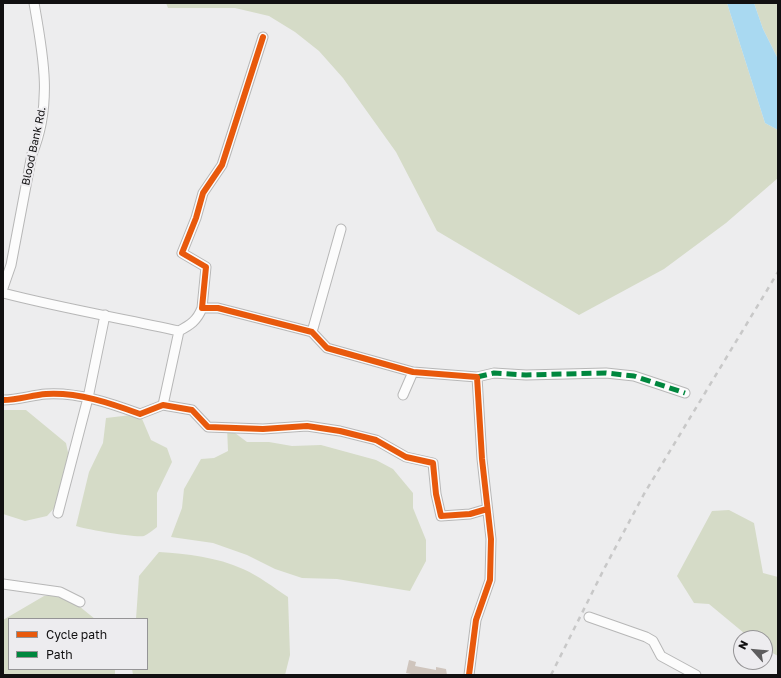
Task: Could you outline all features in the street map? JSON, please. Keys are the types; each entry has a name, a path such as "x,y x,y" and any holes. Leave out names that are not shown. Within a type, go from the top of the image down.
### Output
{"street":[{"name":"Blood Bank Rd.","path":"3,288 11,265 32,154 38,137 45,93 41,38 34,3"},
{"path":"3,293 53,306 105,315 179,331 193,323 199,317 202,308 206,267 182,253 196,218 203,193 222,165 263,37"},
{"path":"312,332 341,230"},
{"path":"202,308 218,308 312,332 327,348 413,372 478,377 494,373 526,375 606,373 634,376 685,393"},
{"path":"58,513 88,398 105,315"},
{"path":"163,405 179,331"},
{"path":"403,395 413,372"},
{"path":"469,675 476,620 490,580 491,539 482,459 478,377"},
{"path":"3,400 46,394 88,398 110,403 140,414 163,405 192,410 208,427 263,429 306,426 340,431 376,440 406,457 433,463 436,494 441,516 470,514 488,510"},
{"path":"3,584 60,592 80,602"},
{"path":"589,617 646,637 653,641 661,656 696,675"}],"green space":[{"path":"166,3 727,3 765,123 778,130 778,178 726,223 664,269 579,315 437,231 396,152 343,78 319,51 295,32 269,16 235,8 168,8"},
{"path":"754,3 778,3 778,59 763,29"},
{"path":"3,410 26,410 66,443 72,471 67,494 47,516 25,521 3,514"},
{"path":"140,414 151,440 167,448 172,462 157,493 157,527 144,536 131,536 76,526 89,472 103,443 106,418"},
{"path":"227,427 247,442 269,442 292,446 321,445 376,460 393,469 413,493 413,508 426,540 426,561 410,591 337,579 302,578 275,569 247,555 213,543 171,537 182,508 184,489 201,459 214,458 228,451"},
{"path":"729,510 754,523 763,573 778,577 778,656 773,653 773,630 740,630 709,604 694,603 677,576 712,511"},
{"path":"159,552 202,557 223,562 243,569 266,582 288,597 290,655 285,675 133,675 132,670 148,670 148,618 136,618 139,576"},
{"path":"64,594 94,618 8,618 8,670 115,670 115,675 3,675 3,620 44,596"}],"water":[{"path":"727,3 754,3 763,29 778,59 778,130 765,123"}],"building":[{"path":"409,660 416,662 415,666 436,670 436,667 446,669 447,675 416,675 406,673"}],"railway":[{"path":"551,675 604,569 644,494 778,272"}],"marked path":[{"path":"477,377 494,373 526,375 606,373 634,376 685,393"}],"cycle path":[{"path":"263,37 222,165 203,193 196,218 182,253 206,267 202,308 218,308 312,332 327,348 413,372 477,377 482,459 491,539 490,580 476,620 469,675"},
{"path":"3,400 46,394 70,395 106,402 140,414 163,405 192,410 208,427 263,429 307,426 340,431 376,440 406,457 433,463 436,494 441,516 470,514 487,509"}]}
